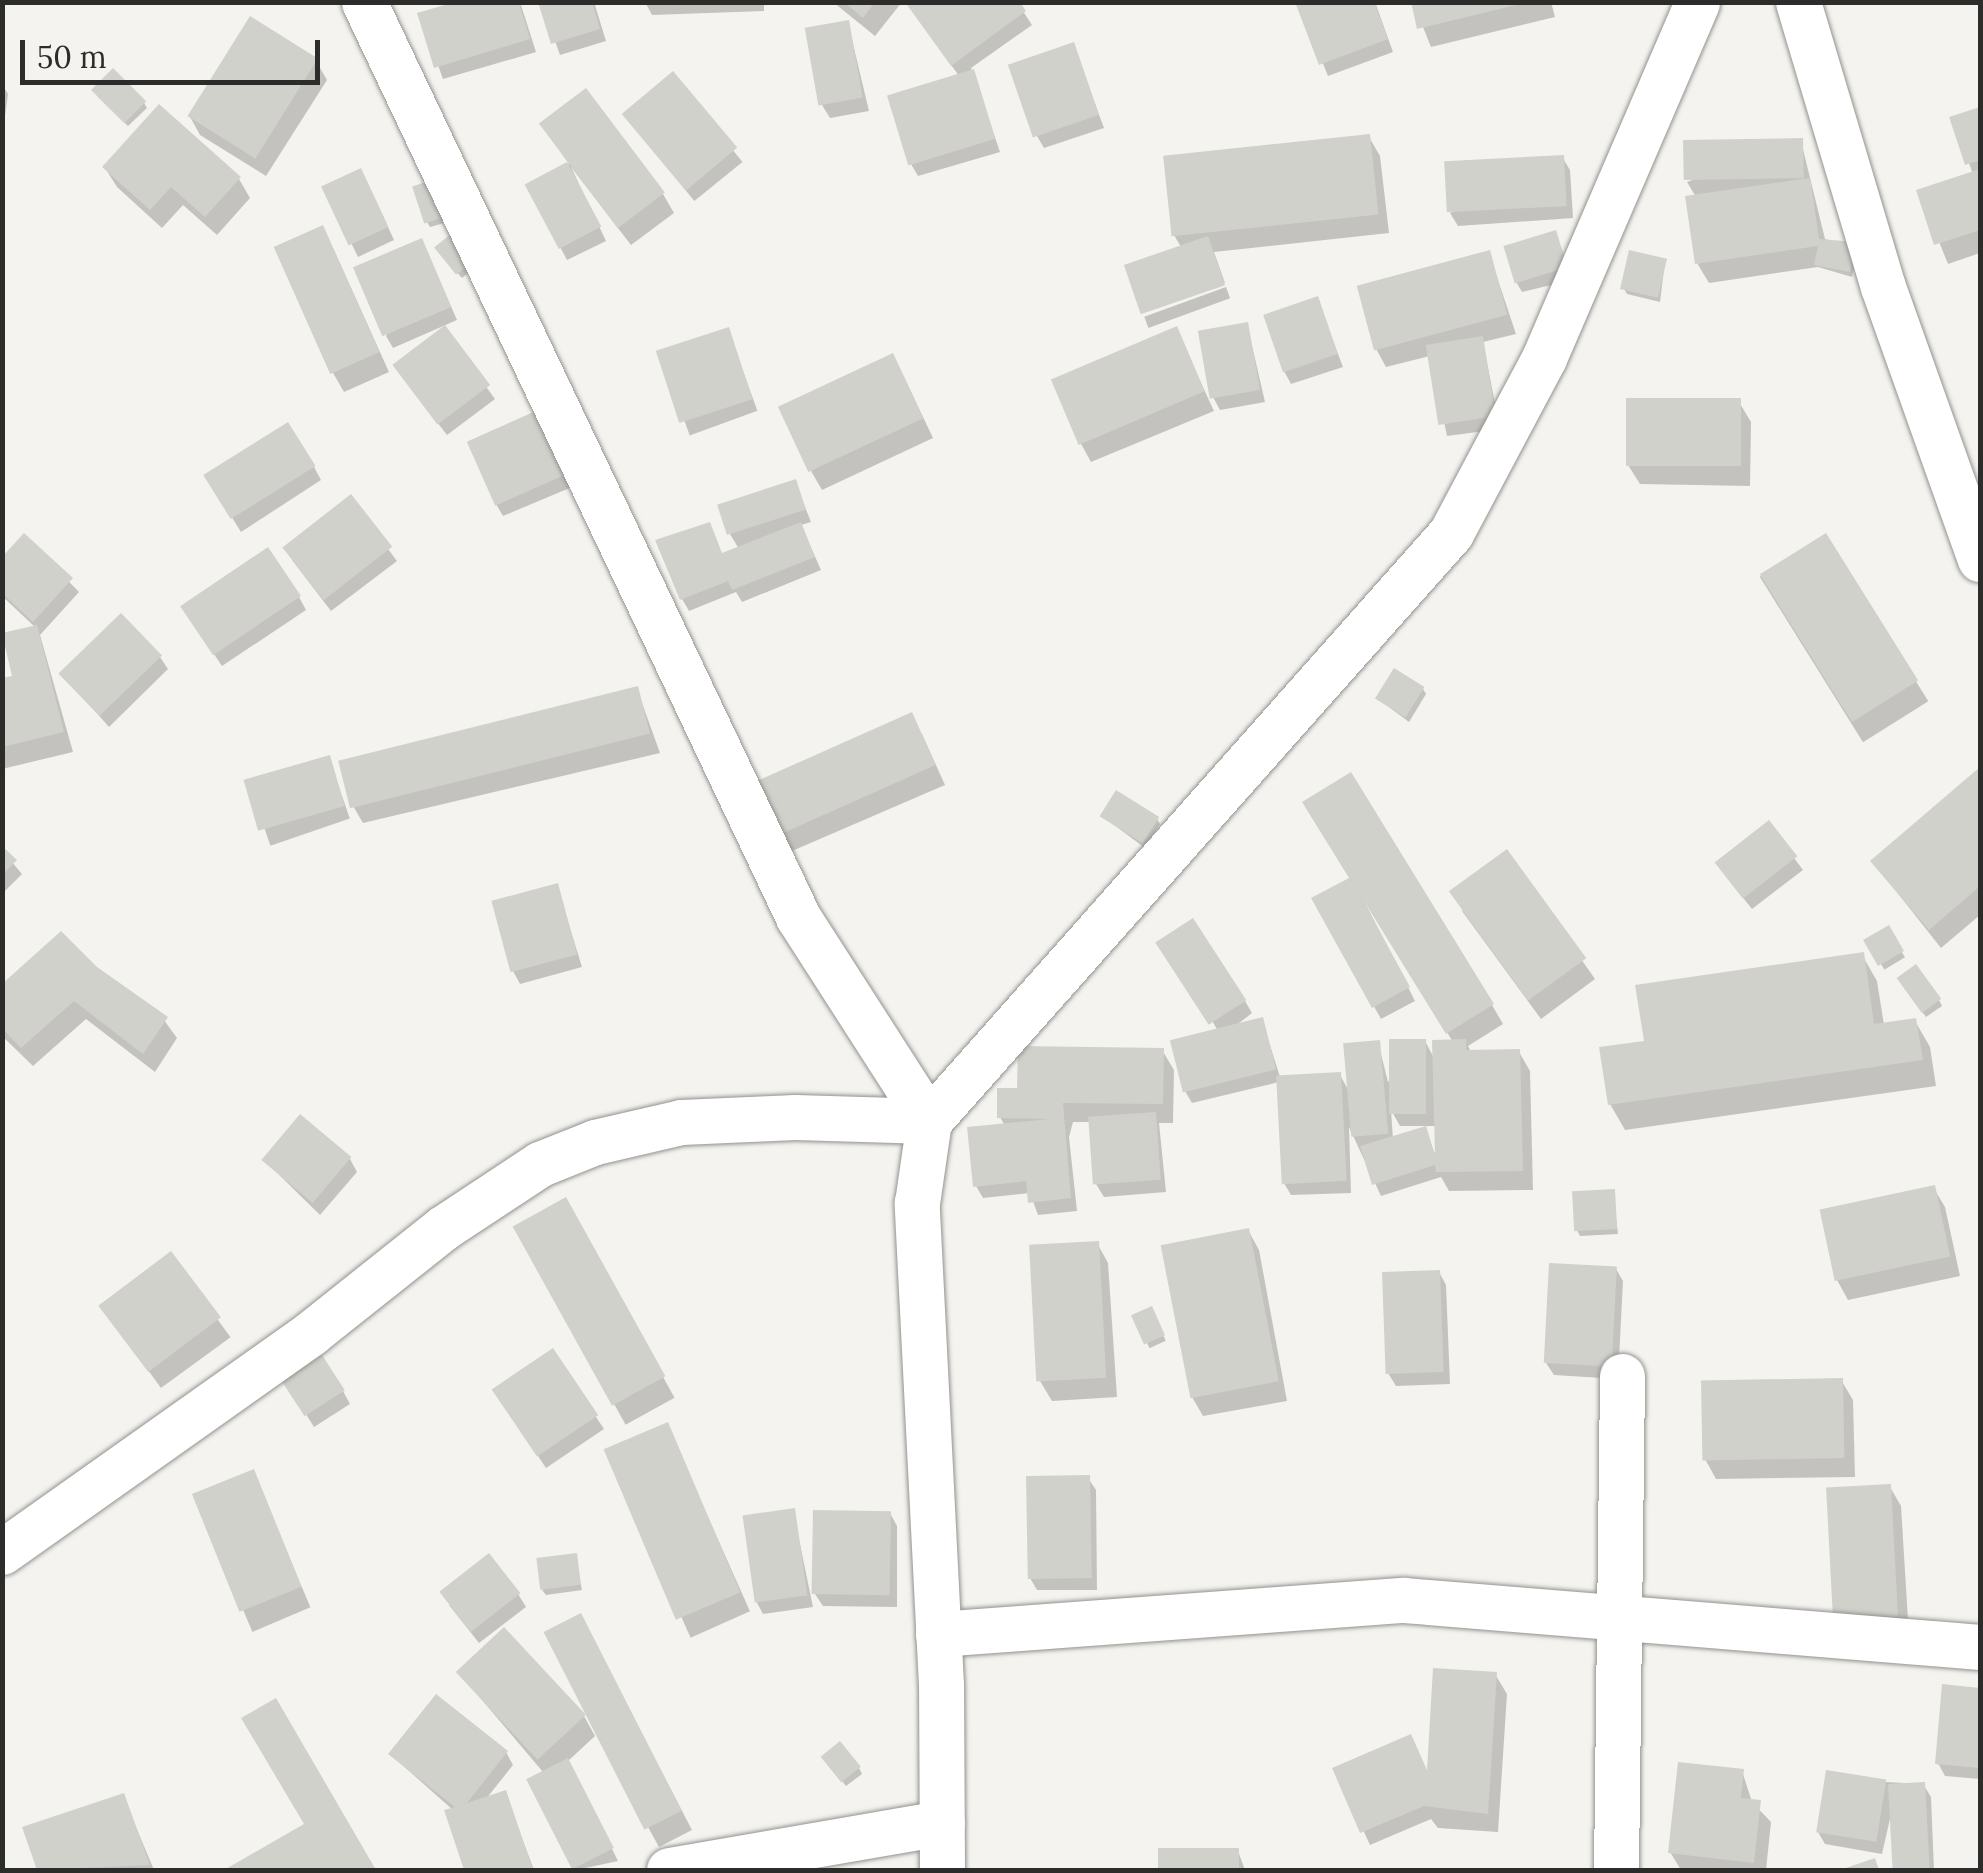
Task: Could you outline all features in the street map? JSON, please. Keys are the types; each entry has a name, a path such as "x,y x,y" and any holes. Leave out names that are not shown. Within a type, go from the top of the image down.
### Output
{"street":[{"path":"364,2 798,917 929,1121"},
{"path":"942,1870 938,1634 917,1203 929,1121 1451,533 1544,358 1697,2"},
{"path":"1798,2 1882,286 1980,559"},
{"path":"2,1552 310,1333 443,1228 540,1164 595,1142 681,1122 795,1117 929,1121"},
{"path":"1616,1870 1622,1376"},
{"path":"938,1634 1404,1600 1980,1647"},
{"path":"669,1870 942,1823"}],"building":[{"path":"538,2 592,2 600,29 551,44"},
{"path":"844,2 875,2 863,18"},
{"path":"905,2 1020,2 1026,11 951,66"},
{"path":"1295,2 1374,2 1388,39 1319,65"},
{"path":"1411,2 1520,2 1520,4 1417,29"},
{"path":"452,3 519,3 530,39 434,68 417,13"},
{"path":"250,16 318,58 255,158 187,116"},
{"path":"849,20 863,98 818,106 805,28"},
{"path":"1074,42 1099,115 1033,138 1008,65"},
{"path":"113,68 146,101 124,123 91,90"},
{"path":"974,69 995,139 908,165 887,96"},
{"path":"673,71 737,148 686,191 622,114"},
{"path":"586,88 665,193 618,228 539,124"},
{"path":"159,104 241,177 205,217 171,187 150,210 102,167"},
{"path":"1980,107 1980,160 1965,165 1949,117"},
{"path":"1370,134 1378,215 1172,236 1163,156"},
{"path":"1803,138 1804,178 1684,180 1683,140"},
{"path":"1564,155 1567,206 1447,212 1444,161"},
{"path":"567,162 601,226 559,249 525,185"},
{"path":"361,168 388,227 349,246 321,187"},
{"path":"1980,169 1980,230 1934,245 1916,190"},
{"path":"1810,178 1819,239 1856,242 1850,272 1814,265 1818,246 1695,264 1685,196"},
{"path":"435,179 447,216 424,224 412,186"},
{"path":"323,225 380,352 330,374 274,247"},
{"path":"1556,230 1567,267 1515,283 1503,246"},
{"path":"452,233 474,260 456,275 434,247"},
{"path":"1208,236 1225,285 1141,314 1124,265"},
{"path":"422,238 451,307 382,336 353,267"},
{"path":"1490,250 1507,315 1374,350 1357,286"},
{"path":"1629,250 1667,259 1658,298 1620,289"},
{"path":"1318,296 1338,354 1283,373 1263,315"},
{"path":"1248,322 1260,390 1210,399 1198,331"},
{"path":"445,325 490,385 437,425 392,365"},
{"path":"1177,326 1205,391 1079,445 1051,380"},
{"path":"729,327 752,399 679,423 656,351"},
{"path":"1483,336 1496,416 1438,425 1426,345"},
{"path":"893,353 923,418 808,472 778,407"},
{"path":"1626,398 1741,398 1741,466 1626,466"},
{"path":"538,410 566,474 495,506 467,442"},
{"path":"288,422 316,466 231,519 203,475"},
{"path":"796,479 806,509 727,535 717,505"},
{"path":"351,494 392,547 324,600 282,548"},
{"path":"710,522 722,553 801,522 815,557 732,590 728,581 680,600 655,540"},
{"path":"24,533 73,578 33,622 2,593 2,557"},
{"path":"1826,533 1918,681 1852,722 1760,574"},
{"path":"268,547 301,596 213,655 180,606"},
{"path":"121,613 162,655 99,716 58,673"},
{"path":"37,625 64,732 2,747 2,678 12,676 2,633"},
{"path":"1394,668 1425,687 1405,718 1375,699"},
{"path":"638,686 650,734 350,808 338,761"},
{"path":"912,712 936,765 780,834 757,781"},
{"path":"330,755 345,806 258,831 243,780"},
{"path":"1980,767 1980,886 1929,930 1870,861"},
{"path":"1351,772 1494,1004 1446,1034 1359,893 1410,987 1372,1008 1311,898 1349,878 1302,802"},
{"path":"1116,790 1159,817 1143,843 1100,816"},
{"path":"1769,820 1797,856 1743,899 1715,862"},
{"path":"2,846 17,860 2,875"},
{"path":"1507,849 1586,958 1528,1001 1449,891"},
{"path":"558,883 577,954 511,972 491,901"},
{"path":"1193,918 1246,1000 1209,1025 1155,943"},
{"path":"1889,925 1904,951 1878,966 1863,940"},
{"path":"61,931 97,967 168,1017 143,1054 74,1001 21,1048 2,1028 2,984"},
{"path":"1864,952 1874,1024 1916,1018 1923,1060 1608,1105 1599,1047 1644,1041 1635,985"},
{"path":"1916,964 1941,999 1922,1013 1897,978"},
{"path":"1263,1017 1276,1069 1183,1093 1170,1040"},
{"path":"1389,1039 1426,1039 1426,1114 1389,1114"},
{"path":"1466,1039 1466,1050 1520,1049 1523,1171 1436,1172 1435,1165 1372,1185 1360,1146 1426,1126 1435,1155 1432,1040"},
{"path":"1380,1040 1388,1134 1351,1137 1343,1043"},
{"path":"1018,1046 1164,1048 1163,1104 1063,1103 1071,1198 1028,1203 1026,1181 973,1187 967,1127 1050,1119 997,1118 997,1088 1017,1088"},
{"path":"1341,1072 1347,1181 1282,1184 1276,1075"},
{"path":"1156,1112 1161,1180 1093,1185 1088,1117"},
{"path":"300,1114 351,1157 313,1203 261,1160"},
{"path":"1935,1185 1950,1256 1835,1281 1820,1210"},
{"path":"1615,1189 1617,1229 1574,1231 1572,1191"},
{"path":"566,1197 665,1376 612,1406 513,1227"},
{"path":"1249,1228 1279,1381 1190,1398 1161,1245"},
{"path":"1099,1241 1106,1378 1036,1381 1029,1245"},
{"path":"171,1251 221,1317 148,1372 98,1306"},
{"path":"1549,1263 1617,1267 1612,1366 1544,1363"},
{"path":"1440,1270 1444,1372 1386,1374 1382,1272"},
{"path":"1152,1306 1165,1335 1144,1345 1131,1315"},
{"path":"553,1348 598,1415 537,1457 492,1389"},
{"path":"322,1355 345,1390 305,1416 282,1381"},
{"path":"1843,1378 1844,1458 1702,1460 1701,1380"},
{"path":"668,1422 740,1592 676,1620 604,1449"},
{"path":"254,1469 302,1587 239,1612 192,1494"},
{"path":"1090,1475 1092,1578 1028,1579 1026,1476"},
{"path":"1891,1484 1898,1617 1833,1620 1826,1487"},
{"path":"795,1508 807,1595 755,1603 743,1515"},
{"path":"813,1510 891,1511 890,1595 812,1594"},
{"path":"489,1553 520,1593 471,1632 439,1592"},
{"path":"577,1553 581,1585 540,1590 536,1558"},
{"path":"581,1613 682,1811 644,1830 544,1632"},
{"path":"504,1627 586,1715 538,1760 456,1672"},
{"path":"1433,1668 1497,1672 1488,1814 1424,1806 1360,1833 1332,1768 1411,1734 1427,1770"},
{"path":"1942,1684 1980,1688 1980,1768 1935,1764"},
{"path":"436,1694 508,1751 467,1803 506,1790 533,1870 464,1870 444,1810 455,1807 388,1754"},
{"path":"276,1698 376,1870 224,1870 304,1824 241,1718"},
{"path":"840,1741 861,1767 841,1782 821,1757"},
{"path":"568,1758 614,1848 572,1869 526,1779"},
{"path":"1678,1762 1744,1769 1741,1798 1761,1800 1754,1863 1668,1853"},
{"path":"1826,1770 1886,1780 1876,1842 1816,1832"},
{"path":"1925,1782 1930,1870 1893,1870 1888,1784"},
{"path":"124,1793 150,1865 37,1870 22,1827"},
{"path":"1158,1848 1239,1848 1239,1870 1158,1870"},
{"path":"1875,1858 1879,1870 1840,1870"}]}
